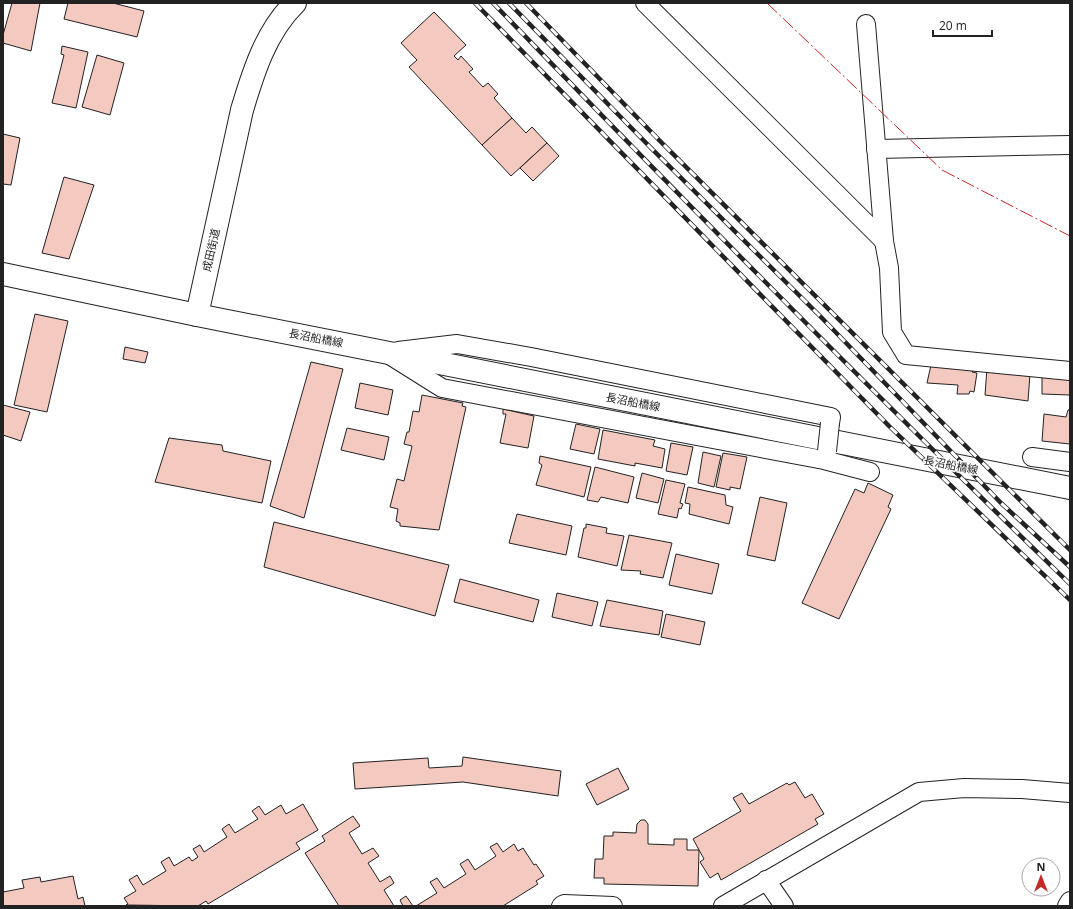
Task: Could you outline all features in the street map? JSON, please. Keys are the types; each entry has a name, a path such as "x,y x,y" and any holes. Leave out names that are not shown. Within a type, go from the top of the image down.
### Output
{"main road":[{"name":"成田街道","path":"197,315 242,110 250,81 266,44 287,11 295,3"},
{"path":"3,274 197,315"},
{"name":"長沼船橋線","path":"197,315 1070,488"}],"street":[{"path":"645,3 884,241"},
{"path":"866,24 884,241 889,268 892,332 906,355 1070,371"},
{"path":"876,149 1070,145"},
{"path":"385,353 457,344 531,357 831,417 825,455"},
{"path":"385,353 442,388 825,455 870,472"},
{"path":"1032,456 1070,462"},
{"path":"723,906 919,792 964,788 1022,789 1070,793"},
{"path":"766,880 784,906"},
{"path":"1066,906 1070,902"},
{"path":"561,906 564,904 589,904 613,906"}],"building":[{"path":"12,3 40,3 31,51 3,43 3,35"},
{"path":"68,3 113,3 144,11 137,37 64,19"},
{"path":"434,12 466,45 454,56 458,60 461,56 473,69 469,72 483,87 488,83 498,94 494,98 512,118 482,145 409,67 417,60 401,43"},
{"path":"62,46 88,52 76,108 52,103 64,55 61,54"},
{"path":"97,55 124,63 110,115 82,107"},
{"path":"512,118 526,133 532,127 547,143 511,176 482,145"},
{"path":"3,134 20,138 11,185 3,184"},
{"path":"547,143 559,156 533,181 520,168"},
{"path":"64,177 94,185 69,259 42,253"},
{"path":"35,314 68,321 47,412 14,405"},
{"path":"125,347 148,352 145,363 123,359"},
{"path":"311,362 343,369 304,518 270,506"},
{"path":"931,365 974,368 972,372 977,373 974,392 970,391 969,394 957,394 958,385 927,383"},
{"path":"987,368 1030,374 1028,401 985,395"},
{"path":"1042,375 1070,377 1070,395 1042,394"},
{"path":"360,383 393,390 388,415 355,408"},
{"path":"422,395 463,403 462,406 466,407 439,530 400,526 400,523 396,521 398,509 390,507 397,479 404,481 412,446 404,444 407,432 409,432 413,411 419,412"},
{"path":"3,405 30,412 21,441 3,435"},
{"path":"503,409 534,416 528,448 500,443 506,414 503,414"},
{"path":"1068,410 1070,410 1070,444 1042,441 1044,414 1066,417"},
{"path":"576,424 600,429 594,454 570,449"},
{"path":"347,428 389,437 384,460 341,450"},
{"path":"603,430 655,440 653,446 665,449 662,468 635,463 635,466 598,459"},
{"path":"169,438 222,445 223,451 271,461 262,503 155,482"},
{"path":"671,443 693,447 687,475 666,471"},
{"path":"703,452 721,456 714,487 698,483"},
{"path":"723,453 747,457 740,489 730,487 730,490 716,487"},
{"path":"540,456 591,467 584,497 536,485 542,465 539,463"},
{"path":"595,467 634,477 628,503 601,497 598,502 587,500"},
{"path":"642,473 664,479 658,503 636,498"},
{"path":"666,480 685,484 680,503 683,504 681,509 679,508 677,518 658,514"},
{"path":"868,483 893,495 888,507 891,509 839,619 802,603 855,489 864,493"},
{"path":"688,487 725,495 726,505 733,507 729,524 689,514 690,504 685,503"},
{"path":"760,497 787,503 775,561 747,555"},
{"path":"517,514 572,526 566,555 509,543"},
{"path":"274,522 449,565 435,616 264,567"},
{"path":"586,524 607,528 606,533 624,536 617,566 578,557"},
{"path":"629,535 672,543 663,578 640,574 641,571 621,570"},
{"path":"676,554 719,564 712,594 669,585"},
{"path":"460,579 539,600 533,622 454,602"},
{"path":"557,593 598,602 592,626 552,617"},
{"path":"607,600 663,611 659,635 600,626"},
{"path":"666,614 705,622 700,645 661,637"},
{"path":"463,757 561,771 558,796 463,782 355,789 353,763 428,758 429,768 462,766"},
{"path":"618,768 629,789 597,805 586,784"},
{"path":"795,782 805,798 812,794 824,814 815,819 818,824 721,880 718,873 710,878 700,862 704,859 693,839 741,811 733,798 742,793 749,804 787,783 789,785"},
{"path":"303,804 318,830 296,843 300,849 208,904 206,901 198,906 126,905 128,904 124,898 136,891 129,880 137,875 143,885 166,871 161,862 169,857 174,866 189,857 192,861 198,857 193,849 200,845 204,852 227,837 222,829 229,824 235,833 258,819 252,811 259,806 265,815 281,805 286,814"},
{"path":"353,816 360,826 349,833 362,854 373,848 379,856 368,863 380,882 390,876 394,883 384,890 394,906 339,906 305,853 325,841 322,836"},
{"path":"641,820 645,820 648,824 648,844 674,845 674,839 687,839 687,850 699,850 698,886 604,884 604,878 594,878 595,859 603,859 604,836 613,836 613,832 636,833 637,824"},
{"path":"497,843 503,852 514,844 518,851 523,848 534,865 536,864 544,876 536,881 538,884 503,906 416,906 437,893 430,882 437,878 444,888 466,874 460,864 468,859 475,870 496,856 490,847"},
{"path":"73,876 78,899 83,897 85,906 3,906 3,892 24,888 22,880 40,877 41,882"},
{"path":"406,896 413,906 403,906 400,900"}],"railway":[{"path":"475,3 889,426 1070,600"},
{"path":"493,3 779,296 1070,584"},
{"path":"509,3 652,149 819,315 1001,503 1070,567"},
{"path":"526,3 660,141 1070,550"}],"power":[{"path":"767,3 942,170 1070,236"}]}
